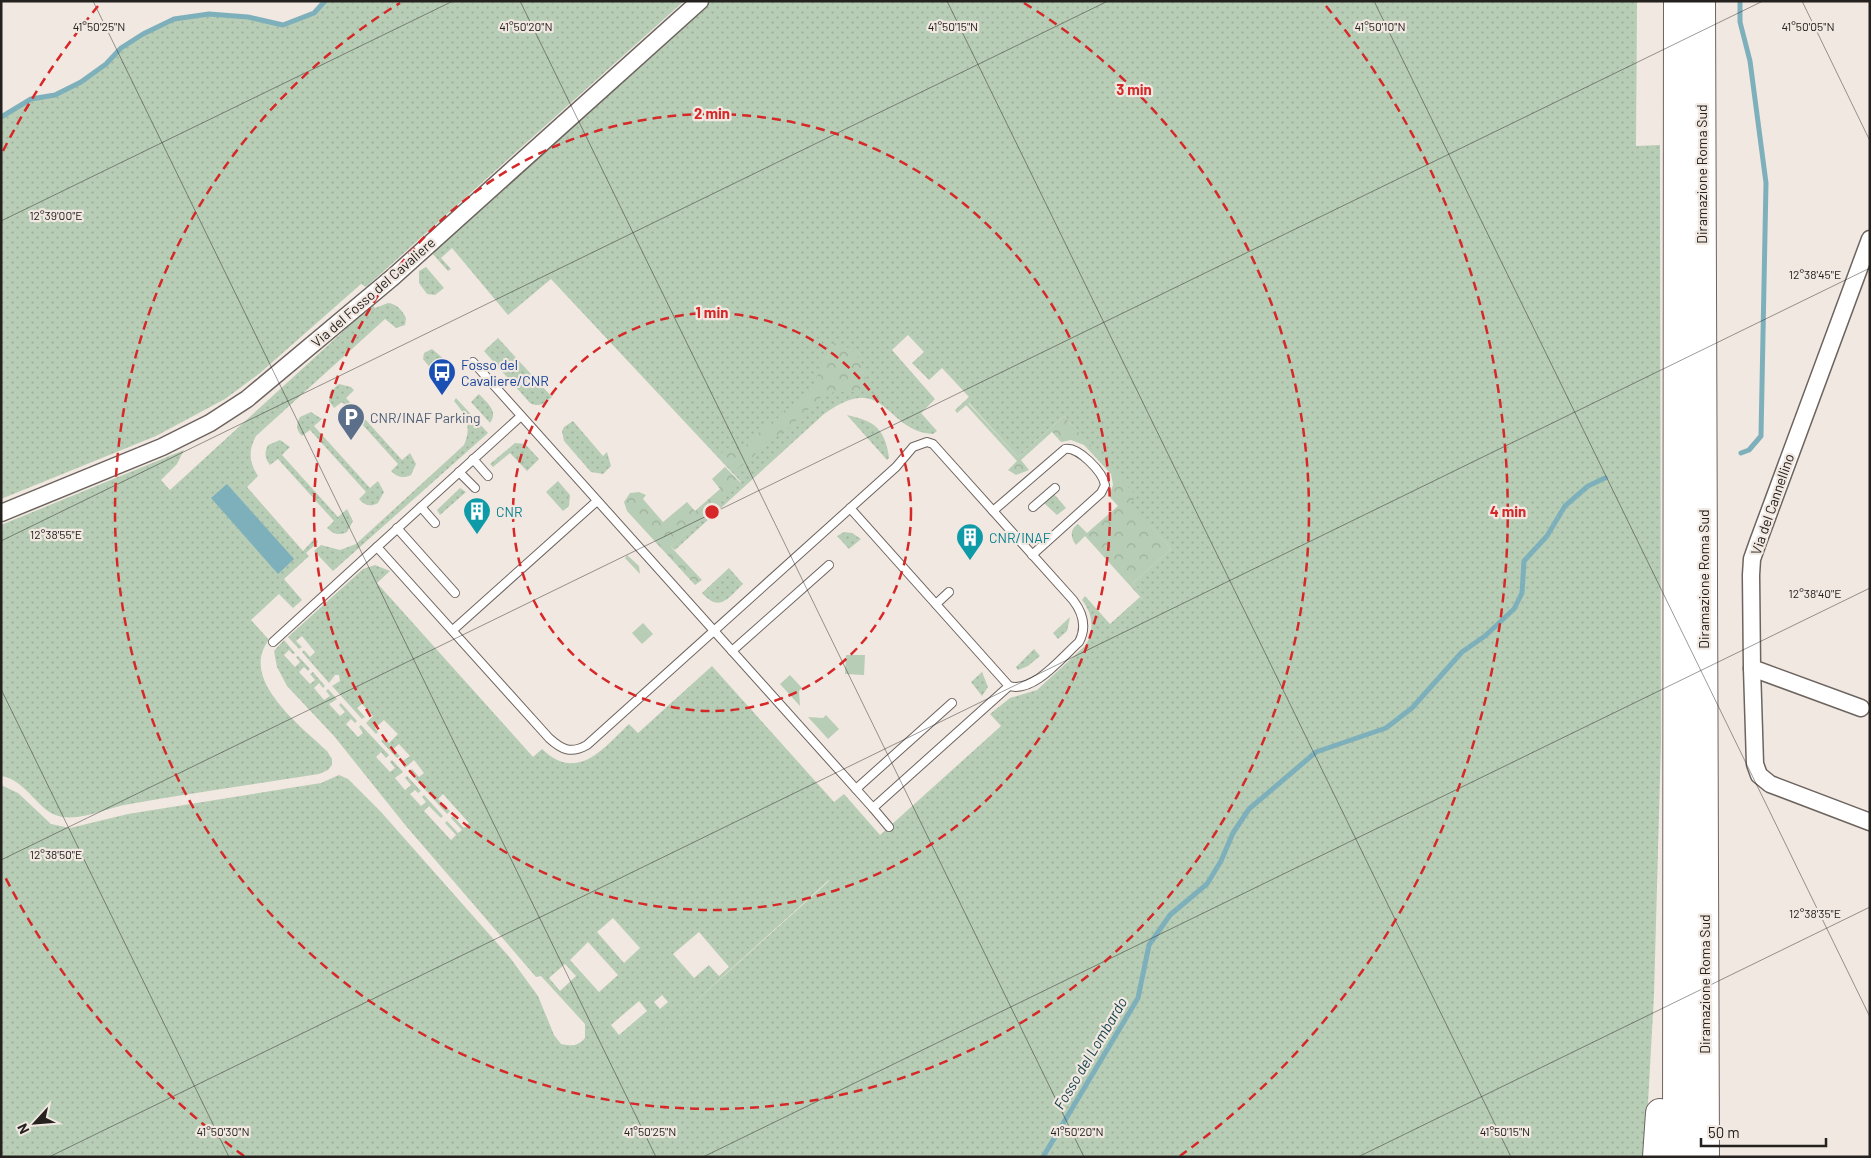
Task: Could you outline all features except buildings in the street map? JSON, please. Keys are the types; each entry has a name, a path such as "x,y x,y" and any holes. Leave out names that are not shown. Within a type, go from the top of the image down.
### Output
{"highway":[{"name":"Diramazione Roma Sud","path":"1677,1157 1678,1"},
{"name":"Diramazione Roma Sud","path":"1701,1 1705,1157"},
{"path":"1657,1157 1677,840"}],"street":[{"name":"Via del Fosso del Cavaliere","path":"1,513 162,447 210,423 247,399 393,277 700,1"},
{"name":"Via del Cannellino","path":"1870,239 1752,559 1754,760 1759,774 1770,784 1870,822"},
{"path":"1752,668 1861,708"}],"lane":[{"path":"473,362 890,827"},
{"path":"273,642 521,416"},
{"path":"377,547 550,738 560,748 570,751 587,745 850,508 896,467 913,447 927,442 932,444 1080,609 1083,617 1082,635 1078,642 1032,684 1017,688 1009,686 850,508"},
{"path":"993,512 1065,449 1078,451 1101,475 1105,485 1101,493 1032,555"},
{"path":"473,459 488,476"},
{"path":"459,472 475,488"},
{"path":"1032,507 1055,488"},
{"path":"454,630 597,501"},
{"path":"421,507 435,524"},
{"path":"398,528 455,593"},
{"path":"732,651 828,564"},
{"path":"936,604 949,592"},
{"path":"873,808 1009,686"},
{"path":"856,789 952,703"}],"green space":[{"path":"325,1 684,1 366,287 361,284 260,373 225,399 156,436 1,499 1,117 31,99 55,95 81,82 106,64 121,48 143,34 174,19 209,14 248,17 283,25 314,13"},
{"path":"709,1 1637,1 1636,146 1660,145 1661,742 1654,995 1645,1157 1,1157 1,785 18,793 51,824 70,828 128,814 321,783 339,775 348,779 381,812 511,959 538,996 554,1035 561,1044 574,1045 585,1038 585,1024 541,976 536,977 406,826 334,736 287,686 277,667 274,651 284,640 295,653 293,654 289,650 284,655 295,667 300,662 296,657 298,656 310,669 308,671 304,667 299,672 310,684 315,680 310,674 313,672 325,686 323,688 319,683 314,688 324,700 330,696 326,691 328,689 337,699 329,704 340,716 345,712 339,705 341,703 357,721 355,723 351,719 346,724 358,737 363,733 359,727 361,725 389,755 386,758 381,752 376,757 390,772 395,768 390,762 392,760 403,772 395,778 405,790 411,785 405,778 407,776 421,791 418,793 415,790 410,794 421,806 426,802 422,797 424,795 443,816 441,818 429,806 424,811 451,840 456,835 445,823 447,821 458,833 462,830 451,818 453,816 464,828 469,823 443,794 438,799 450,811 447,814 409,772 412,769 419,777 424,773 414,760 405,768 401,762 410,756 399,744 393,749 400,756 397,758 381,741 384,738 389,743 398,734 384,720 375,728 378,732 376,734 366,723 373,716 362,704 357,708 365,717 362,719 332,686 340,681 339,675 335,675 329,683 302,652 304,650 310,657 315,652 302,636 296,641 302,647 299,649 288,637 363,569 375,565 390,571 377,583 533,757 542,749 555,759 567,763 578,763 589,759 629,724 638,733 712,666 834,802 844,794 880,835 1001,726 990,714 1010,698 1037,690 1085,646 1090,634 1091,623 1089,611 1082,600 1085,596 1110,624 1140,597 1143,600 1145,598 1133,583 1171,549 1129,503 1136,497 1064,416 1018,457 969,403 957,413 955,410 969,397 942,368 929,380 912,363 924,352 908,335 892,350 935,399 921,413 937,431 933,434 917,430 904,423 873,400 860,398 844,402 824,414 675,550 671,547 741,482 551,279 508,315 452,248 441,258 451,269 448,271 431,252","holes":["829,880 829,881 665,1029","613,918 640,948 624,963 597,932","699,932 729,967 719,976 709,965 694,978 673,954","588,942 618,975 599,992 570,960","565,964 576,976 560,991 549,978","662,995 668,1002 660,1009 654,1002","639,1001 647,1011 619,1035 611,1025"]},
{"path":"426,267 444,288 435,295 427,294 419,283 419,271"},
{"path":"388,303 397,306 401,310 406,318 405,325 396,328 385,319 256,436 251,452 251,461 258,476 247,487 303,551 315,538 318,542 306,553 309,556 284,579 302,600 293,608 279,594 251,620 269,640 262,655 261,670 267,686 277,701 327,751 332,759 332,765 328,770 319,774 130,804 79,817 54,815 19,784 1,776 1,525 184,450 177,464 161,480 170,490 372,305 375,308"},
{"path":"498,338 552,397 539,405 530,403 484,351"},
{"path":"834,343 848,348 858,357 863,368 866,383 857,392 834,392 820,398 791,426 764,444 750,460 737,469 723,463 720,455 726,448 741,450 766,426 776,421 782,412 799,402 813,389 825,352"},
{"path":"432,349 445,360 433,371 423,359 424,353"},
{"path":"339,384 351,387 354,390 346,398 402,460 410,453 416,464 411,475 403,477 393,473 391,471 398,464 342,402 334,408 329,401 330,392"},
{"path":"479,394 493,411 490,423 471,402"},
{"path":"456,398 488,433 333,571 314,551 321,545 340,550 356,544 464,445 468,427 465,416 454,401"},
{"path":"968,403 1018,457 1064,416 1137,497 1130,503 1171,549 1133,583 1146,598 1143,600 1085,536 1076,545 1073,539 1072,531 1075,526 1078,524 1087,533 1118,506 1109,496 1113,485 1111,474 1084,445 1071,440 1061,442 1052,432 1021,460 1029,470 1016,475 1008,470 1017,461 966,405"},
{"path":"311,412 322,419 314,426 370,488 378,481 384,492 378,503 368,505 361,501 359,499 366,492 310,430 302,436 300,434 297,425 300,417"},
{"path":"847,415 865,420 877,428 885,440 889,458 887,460"},
{"path":"573,421 603,456 607,452 611,466 603,474 591,472 564,441 562,431 564,427"},
{"path":"280,440 290,447 282,455 338,517 347,509 353,521 347,532 339,534 329,530 327,528 334,521 278,459 270,465 268,463 266,453 268,445"},
{"path":"515,443 525,444 539,459 527,471 510,453 493,467 490,464"},
{"path":"725,467 741,483 671,547 702,580 695,585 627,511 624,502 630,493 639,492 646,495 643,499 663,522 687,502 695,511 720,489 712,479"},
{"path":"558,481 570,495 569,506 563,511 546,492"},
{"path":"460,488 466,492 440,515 437,510"},
{"path":"1054,494 1066,508 1057,515 1044,503"},
{"path":"844,532 852,533 861,539 849,549 837,536"},
{"path":"627,555 639,566 640,574 625,558"},
{"path":"729,568 743,584 724,601 719,603 708,599 702,593"},
{"path":"1070,617 1067,631 1058,639 1053,633"},
{"path":"643,623 653,634 642,644 632,633"},
{"path":"1034,649 1040,656 1028,666 1018,670 1016,667"},
{"path":"846,655 865,655 864,675 845,674"},
{"path":"982,672 988,687 982,696 971,682"},
{"path":"790,675 802,688 799,691 800,706 780,684"},
{"path":"826,715 839,729 828,739 808,717 823,718"}],"water":[{"path":"227,484 294,559 278,574 211,498"}],"waterway":[{"path":"1,117 31,99 55,95 81,82 106,64 121,48 143,34 174,19 209,14 248,17 283,25 314,13 325,1"},
{"path":"1740,1 1740,22 1750,61 1766,183 1761,436 1749,450 1741,453"},
{"name":"Fosso del Lombardo","path":"1043,1157 1138,998 1149,945 1170,915 1207,884 1221,861 1233,833 1249,809 1316,752 1386,728 1412,708 1462,652 1485,636 1514,609 1522,593 1524,561 1547,536 1565,506 1588,486 1605,478"}],"place":[{"name":"Fosso del Cavaliere/CNR","path":"442,396"},
{"name":"CNR/INAF Parking","path":"351,441"},
{"name":"CNR","path":"477,535"},
{"name":"CNR/INAF","path":"970,561"}]}
